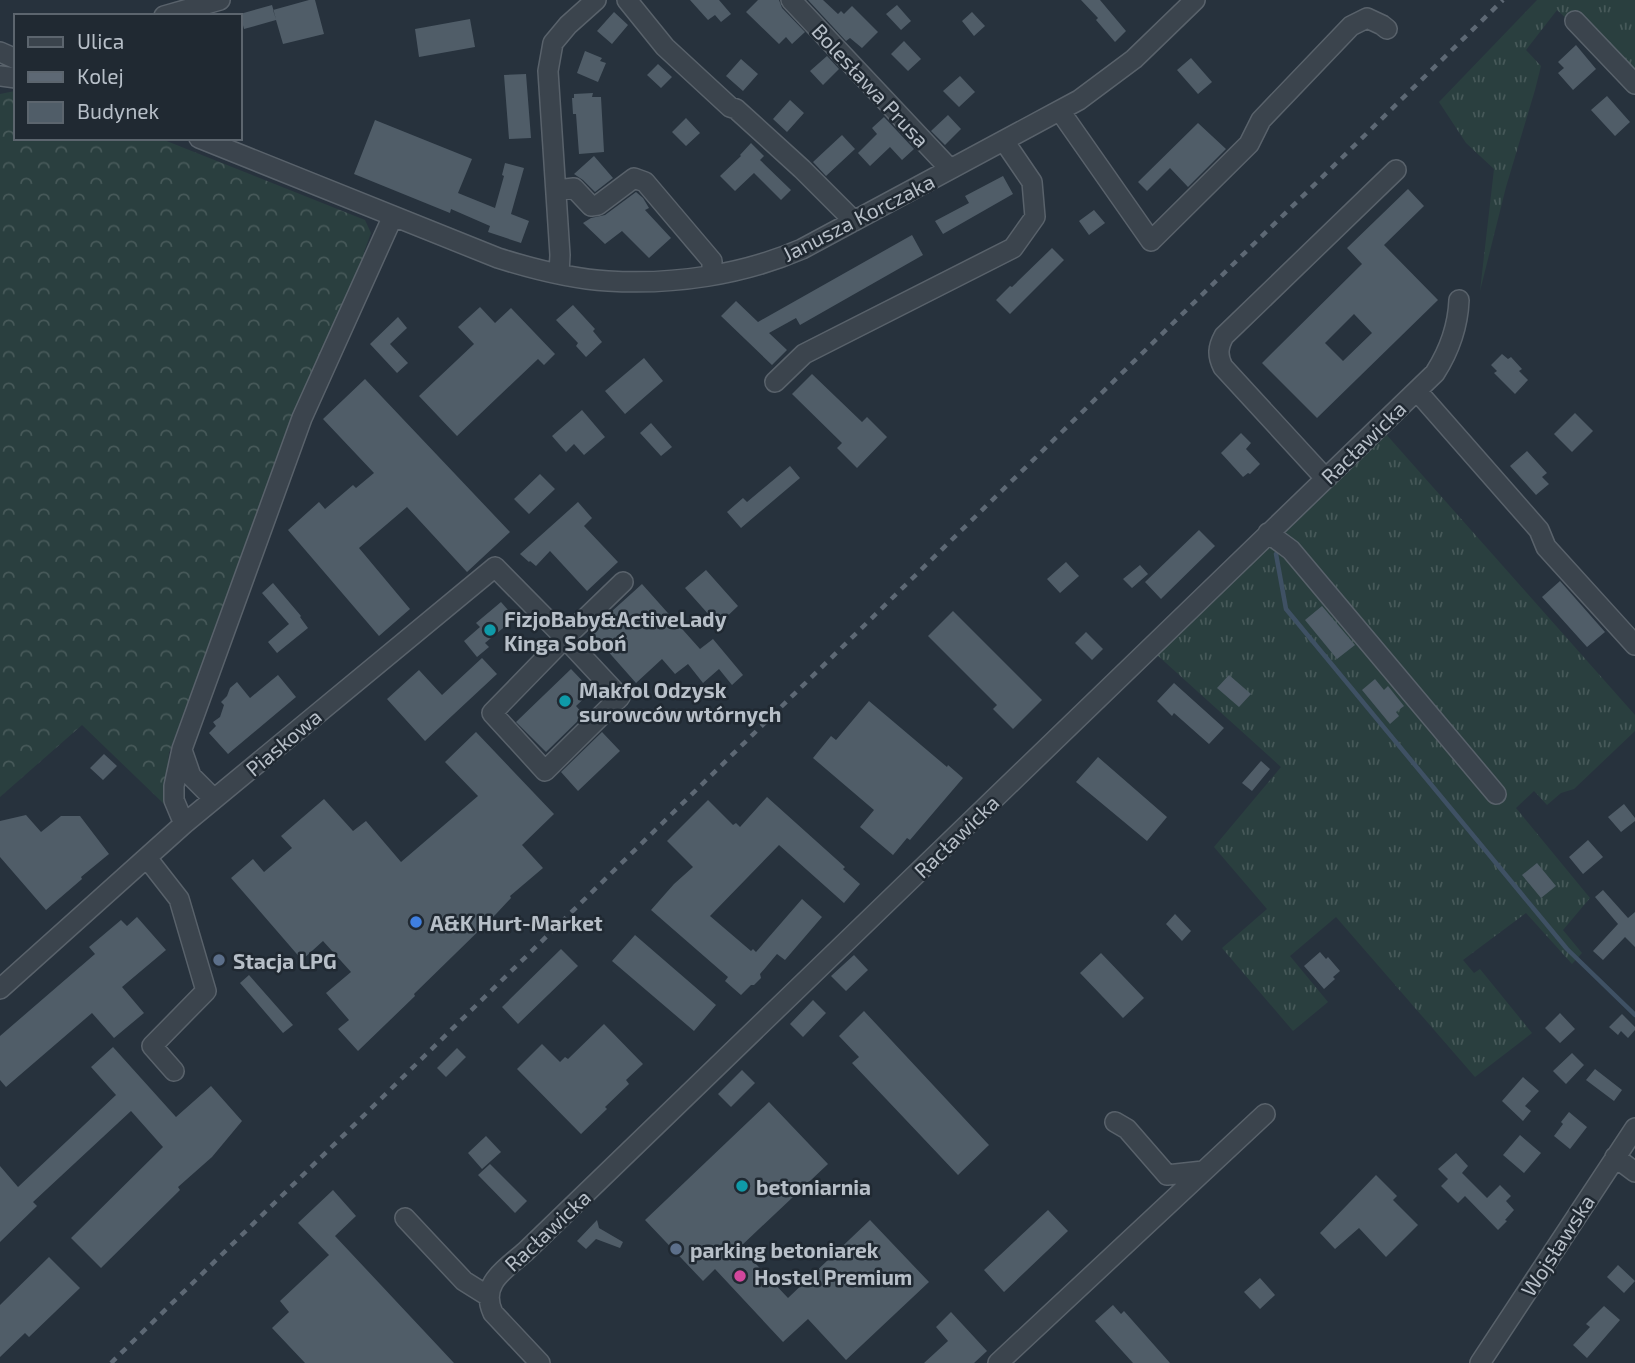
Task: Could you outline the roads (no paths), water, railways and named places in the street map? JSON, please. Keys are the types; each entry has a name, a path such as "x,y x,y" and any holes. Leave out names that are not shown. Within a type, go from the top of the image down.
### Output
{"street":[{"path":"171,14 220,0"},
{"path":"559,274 548,71 553,43 568,25 596,0"},
{"path":"627,0 665,47 792,160 854,221"},
{"name":"Bolesława Prusa","path":"791,0 950,169"},
{"name":"Janusza Korczaka","path":"204,140 498,258 559,274 608,281 660,281 712,275 741,269 802,249 1060,111 1133,59 1195,0"},
{"path":"1060,111 1151,241 1249,145 1261,120 1351,26 1367,18 1387,29"},
{"path":"1575,21 1635,84"},
{"path":"0,52 8,74"},
{"path":"775,382 804,354 1013,248 1035,217 1032,182 1004,141"},
{"path":"1325,478 1223,367 1218,351 1224,336 1396,170"},
{"path":"556,190 574,188 591,206 598,205 635,178 645,182 712,261 712,275"},
{"path":"184,824 174,800 174,786 182,749 302,418 393,216"},
{"name":"Racławicka","path":"488,1296 494,1279 1435,373 1445,357 1459,311 1459,300"},
{"path":"1417,391 1539,530 1546,547 1635,645"},
{"path":"1268,533 1290,550 1496,794"},
{"name":"Piaskowa","path":"0,989 184,824 495,567 565,638 620,697 545,771 492,713 565,638 623,582"},
{"path":"182,749 191,776 215,799"},
{"path":"147,858 179,899 206,991 152,1046 174,1071"},
{"path":"998,1363 1265,1114"},
{"path":"1115,1122 1127,1129 1167,1175 1203,1171"},
{"name":"Wojsławska","path":"1480,1363 1635,1128"},
{"path":"1615,1157 1635,1172"},
{"path":"405,1218 464,1281 488,1296 493,1313 540,1363"}],"waterway":[{"path":"1276,554 1286,609 1567,949 1635,1015"}],"railway":[{"path":"111,1363 1503,0"}],"place":[{"name":"FizjoBaby&ActiveLady Kinga Soboń","path":"490,630"},
{"name":"Makfol Odzysk surowców wtórnych","path":"565,701"},
{"name":"A&K Hurt-Market","path":"416,922"},
{"name":"Stacja LPG","path":"219,960"},
{"name":"betoniarnia","path":"742,1186"},
{"name":"parking betoniarek","path":"676,1249"},
{"name":"Hostel Premium","path":"740,1276"}]}
